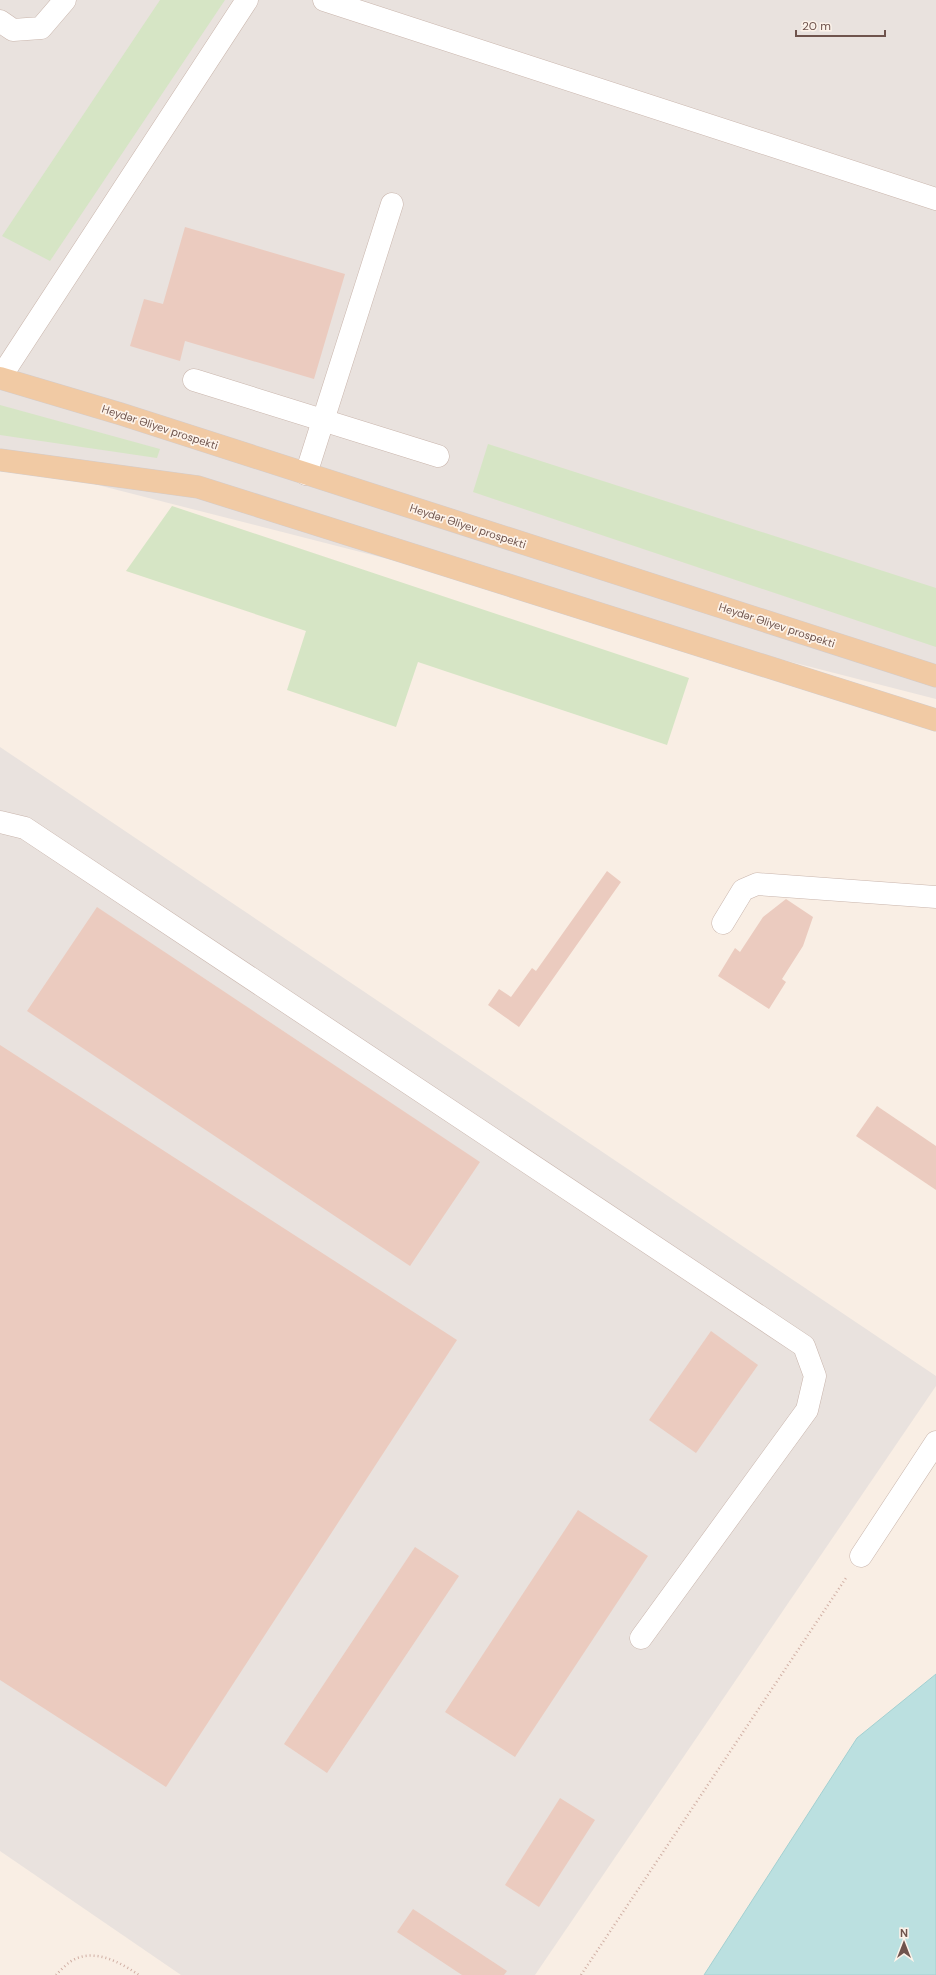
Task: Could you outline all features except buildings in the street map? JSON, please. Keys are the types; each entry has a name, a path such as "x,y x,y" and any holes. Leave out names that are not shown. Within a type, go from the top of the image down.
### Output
{"main road":[{"name":"Heydər Əliyev prospekti","path":"0,378 121,414 936,676"},
{"path":"0,460 198,487 936,720"}],"street":[{"path":"0,21 13,30 41,28 65,0"},
{"path":"0,378 247,0"},
{"path":"324,0 936,199"},
{"path":"306,474 392,204"},
{"path":"194,380 438,456"},
{"path":"0,822 25,828 804,1346 815,1376 807,1410 641,1638"},
{"path":"723,922 743,890 757,884 936,897"},
{"path":"860,1556 936,1442"}],"path":[{"path":"581,1975 860,1556"},
{"path":"56,1975 74,1959 95,1954 129,1968 139,1975"}],"shaded area":[{"path":"0,0 936,0 936,699 0,460"},
{"path":"0,747 936,1376 936,1386 535,1975 181,1975 0,1851"}],"green space":[{"path":"160,0 225,0 50,261 2,236"},
{"path":"0,405 160,449 157,458 0,435"},
{"path":"488,444 936,588 936,647 473,492"},
{"path":"172,506 689,678 667,745 418,662 396,727 287,690 306,631 126,571"}],"water":[{"path":"936,1674 936,1975 704,1975 857,1738"}]}
